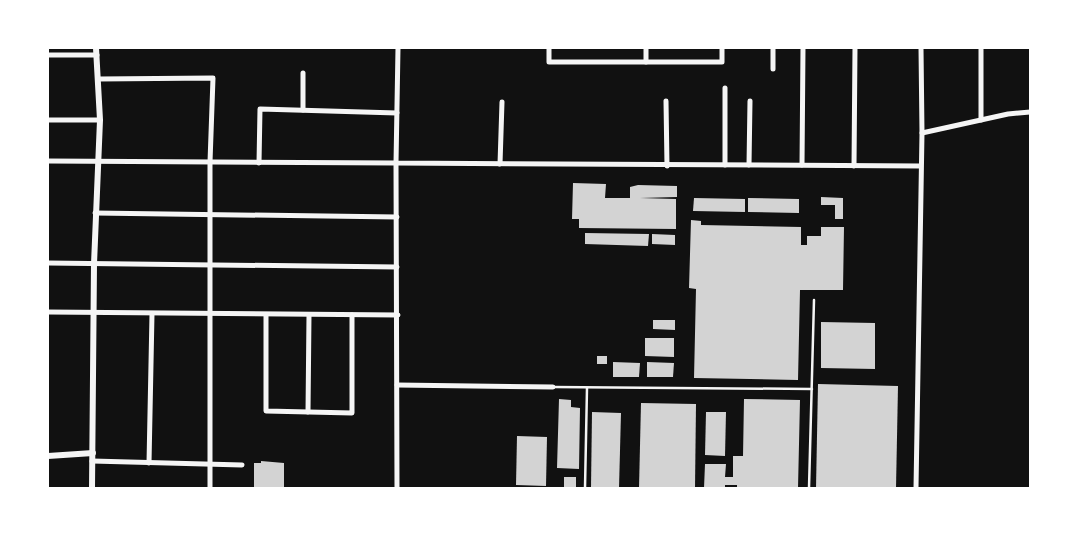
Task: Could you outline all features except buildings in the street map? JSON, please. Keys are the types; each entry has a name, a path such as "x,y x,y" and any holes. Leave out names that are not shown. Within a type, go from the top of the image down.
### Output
{"street":[{"path":"92,488 95,214 100,120 96,48"},
{"path":"397,488 396,113 398,48"},
{"path":"549,48 549,62 722,62 722,48"},
{"path":"646,48 646,62"},
{"path":"773,48 773,68"},
{"path":"802,165 803,48"},
{"path":"854,166 855,48"},
{"path":"916,488 922,133 920,48"},
{"path":"980,48 981,120"},
{"path":"48,55 97,55"},
{"path":"303,110 304,73"},
{"path":"99,78 212,78 210,162 210,488"},
{"path":"725,165 726,88"},
{"path":"749,165 750,101"},
{"path":"500,164 502,102"},
{"path":"666,102 667,166"},
{"path":"259,163 260,109 396,113"},
{"path":"922,133 1030,112"},
{"path":"48,120 100,120"},
{"path":"48,161 920,166"},
{"path":"95,214 397,217"},
{"path":"48,263 397,267"},
{"path":"48,312 398,315"},
{"path":"149,463 152,314"},
{"path":"266,315 266,411 352,413 352,315"},
{"path":"308,412 309,315"},
{"path":"397,385 553,387"},
{"path":"48,456 92,453"},
{"path":"92,461 242,465"}],"lane":[{"path":"809,488 814,300"},
{"path":"553,387 812,389"},
{"path":"585,488 587,387"}]}
